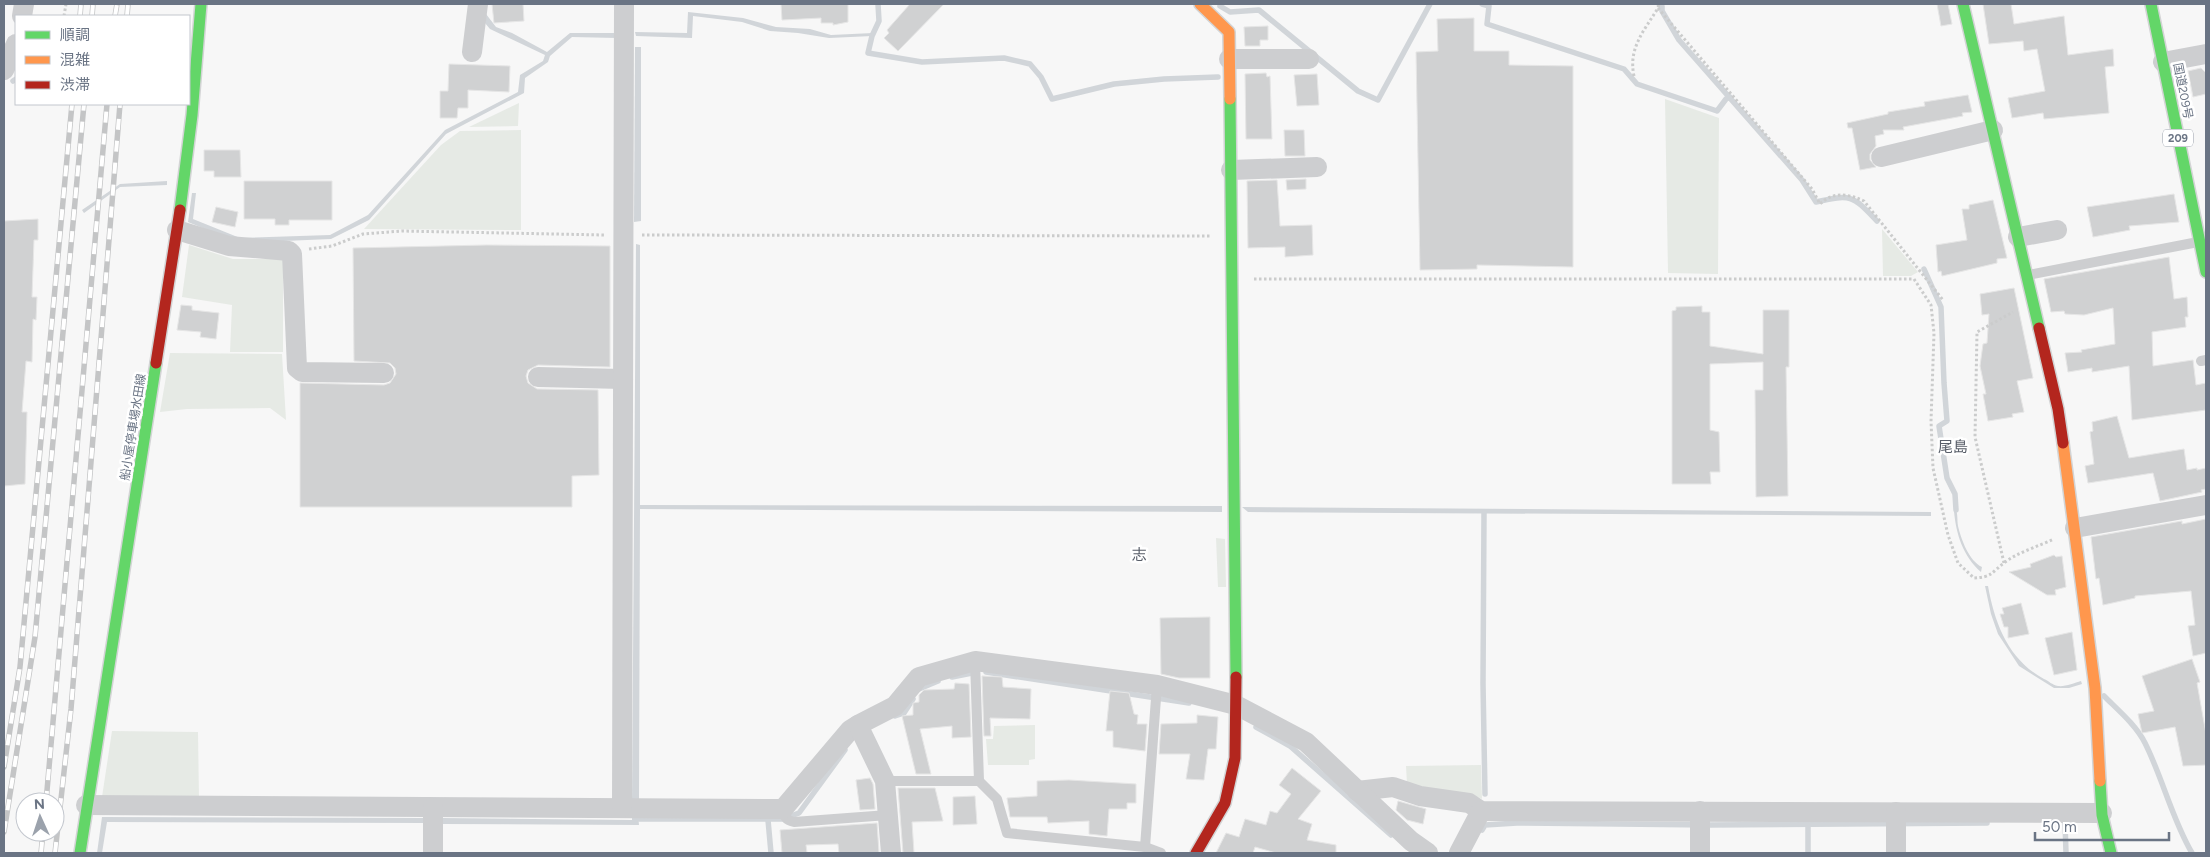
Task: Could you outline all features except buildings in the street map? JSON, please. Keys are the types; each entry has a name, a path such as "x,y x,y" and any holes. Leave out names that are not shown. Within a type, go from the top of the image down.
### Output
{"main road":[{"name":"船小屋停車場水田線","path":"80,853 177,230 192,115 201,4"},
{"path":"1196,853 1225,803 1235,758 1236,705 1229,32 1200,4"},
{"path":"1962,4 2058,409 2095,688 2102,812 2111,853"},
{"name":"国道209号","path":"2151,4 2163,62 2201,218 2200,242 2206,272"}],"street":[{"path":"472,52 478,4"},
{"path":"622,807 624,4"},
{"path":"4,70 15,46"},
{"path":"2163,62 2206,54"},
{"path":"1229,59 1309,59"},
{"path":"1881,157 1993,130"},
{"path":"1231,170 1318,167"},
{"path":"177,230 230,246 288,251 292,254 293,260 297,368 302,372 384,373"},
{"path":"2018,237 2057,230"},
{"path":"538,376 623,378"},
{"path":"2075,528 2206,505"},
{"path":"86,805 784,809 850,730 895,706 919,677 975,661 1157,685 1236,705 1306,742 1411,841 1428,853"},
{"path":"858,725 885,781 891,853"},
{"path":"1357,790 1393,788 1420,796 1469,803 1481,811 2102,812"},
{"path":"432,808 432,853"},
{"path":"1459,853 1481,811"},
{"path":"1700,811 1700,853"},
{"path":"1896,812 1896,853"}],"lane":[{"path":"2027,275 2200,242"},
{"path":"975,661 979,781 997,799 1007,833 1145,847 1161,853"},
{"path":"1145,847 1157,685"},
{"path":"885,781 979,781"},
{"path":"784,809 784,816 788,821 794,822 888,815"}],"path":[{"path":"1634,76 1631,62 1634,47 1658,6 1812,188 1820,204 1826,197 1838,195 1851,195 1864,201 1943,300"},
{"path":"288,251 332,246 363,234 402,231 624,235 1232,236"},
{"path":"1233,279 1914,279 1931,305 1934,333 1931,421 1933,468 1948,535 1958,564 1974,578 1985,578 1995,573 2004,562 2075,528"},
{"path":"2004,562 1974,437 1978,332 2012,313 2034,306"}],"shaded area":[{"path":"688,12 743,18 776,27 810,29 831,35 873,33 872,36 829,38 770,31 742,22 693,16 692,38 636,36 635,32 687,33"},
{"path":"486,14 496,27 512,33 547,52 570,33 617,33 617,38 572,37 550,56 548,62 525,78 524,93 446,134 369,220 331,239 239,243 188,222 192,193 196,193 193,219 240,238 330,235 368,215 445,130 518,92 520,75 543,61 545,55 490,29 485,23"},
{"path":"635,47 641,47 641,221 634,222"},
{"path":"1665,99 1719,118 1718,274 1668,273"},
{"path":"519,103 518,126 469,127"},
{"path":"521,130 521,230 364,229 441,145 460,131"},
{"path":"167,181 167,185 120,187 84,213 82,210 120,184"},
{"path":"1882,229 1918,272 1911,276 1883,276"},
{"path":"636,244 640,245 640,505 1222,506 1222,512 640,509 639,799 632,799"},
{"path":"189,245 233,259 283,259 283,352 230,352 232,305 182,297"},
{"path":"170,353 282,354 286,420 270,408 187,409 160,412"},
{"path":"1242,507 1931,512 1931,516 1248,512"},
{"path":"1956,510 1963,543 1969,555 1982,567 1981,572 1965,552 1955,520 1954,511"},
{"path":"1216,538 1225,539 1226,587 1218,587"},
{"path":"1985,586 1988,586 2000,628 2013,652 2021,662 2044,679 2056,685 2064,686 2081,681 2082,684 2069,688 2054,688 2019,666 1998,634 1991,614"},
{"path":"1035,725 1035,759 1029,760 1029,765 988,765 986,739 993,739 994,726"},
{"path":"112,731 198,732 199,799 102,797"},
{"path":"1481,765 1482,799 1472,795 1407,784 1406,766"},
{"path":"632,815 638,815 639,825 442,824 443,818 632,820"},
{"path":"102,817 425,818 425,823 107,822 102,853 97,853"}],"waterway":[{"path":"878,4 879,21 872,36 868,53 922,62 1004,58 1030,64 1041,77 1052,99 1114,84 1164,79 1218,77"},
{"path":"1220,6 1230,12 1259,10 1358,91 1378,100 1430,4"},
{"path":"1482,4 1489,6 1487,24 1624,69 1637,84 1717,111 1726,99 1730,97"},
{"path":"1659,4 1662,6 1662,11 1679,40 1802,180 1816,202 1837,198 1851,199 1862,206 1877,221"},
{"path":"1924,269 1941,307 1947,421 1939,426 1947,478 1955,494 1956,510"},
{"path":"1484,513 1483,683 1485,794"},
{"path":"952,677 977,672"},
{"path":"986,672 1189,703"},
{"path":"919,689 938,681"},
{"path":"2104,696 2132,724 2145,743 2179,827 2192,853"},
{"path":"895,716 904,713 913,699"},
{"path":"1256,727 1290,746 1391,835"},
{"path":"639,819 783,819 799,813 845,750"},
{"path":"768,820 771,853"},
{"path":"2065,822 2066,853"},
{"path":"1482,830 1485,825 1517,823 1710,825 1987,823"},
{"path":"1808,824 1808,853"}],"railway":[{"path":"80,15 81,4"},
{"path":"92,15 93,4"},
{"path":"115,15 117,4"},
{"path":"127,15 128,4"},
{"path":"4,767 20,667 72,105"},
{"path":"4,832 35,637 84,105"},
{"path":"47,792 107,105"},
{"path":"55,853 71,709 120,105"},
{"path":"41,853 42,842"}],"traffic: fast":[{"path":"180,210 192,115 201,4"},
{"path":"1963,4 2039,328"},
{"path":"2151,4 2206,272"},
{"path":"1230,99 1236,677"},
{"path":"80,853 156,363"},
{"path":"2100,781 2102,815 2111,853"}],"traffic: slow":[{"path":"1200,4 1229,32 1230,99"},
{"path":"2063,443 2095,688 2100,781"}],"traffic: jam":[{"path":"156,363 180,210"},
{"path":"2039,328 2058,409 2063,443"},
{"path":"1196,853 1225,803 1235,758 1236,677"}],"district":[{"name":"尾島","path":"1953,447"},
{"name":"志","path":"1139,555"}]}
